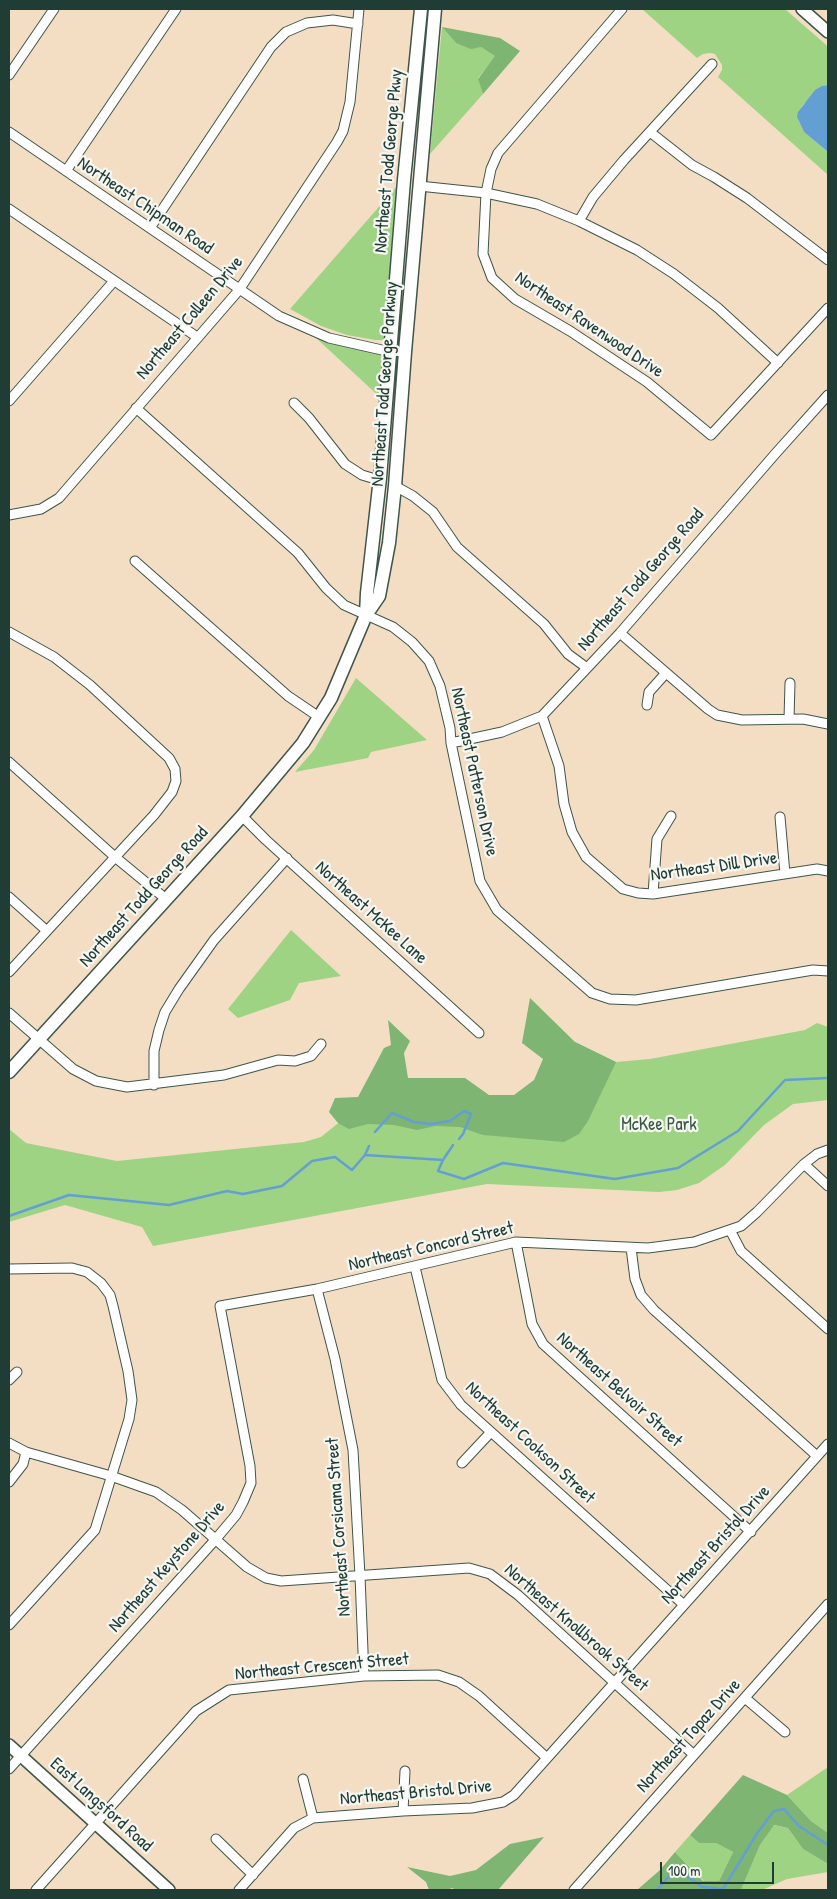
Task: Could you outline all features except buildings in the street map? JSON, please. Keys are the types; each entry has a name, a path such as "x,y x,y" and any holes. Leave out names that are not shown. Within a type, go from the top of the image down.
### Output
{"main road":[{"name":"Northeast Todd George Pkwy","path":"366,615 380,478 404,180 421,9"},
{"name":"Northeast Todd George Parkway","path":"303,743 331,698 366,615 379,596 389,543 435,9"},
{"name":"Northeast Todd George Road","path":"9,1072 242,816 303,743"}],"street":[{"path":"9,75 54,9"},
{"path":"66,171 176,9"},
{"name":"Northeast Colleen Drive","path":"9,515 41,509 59,498 239,290 337,142 342,131 350,102 359,9"},
{"name":"Northeast Ravenwood Drive","path":"622,9 498,153 491,169 486,194 483,254 492,278 515,299 570,331 648,382 711,435 778,363"},
{"path":"802,9 828,32"},
{"path":"150,228 271,47 286,32 306,23 333,20 358,24"},
{"path":"579,220 593,197 712,64"},
{"name":"Northeast Chipman Road","path":"9,132 279,316 329,338 390,351 405,352"},
{"path":"650,132 692,165 746,198 828,260"},
{"path":"419,186 486,194 538,204 579,220 637,250 674,274 718,308 778,363 828,308"},
{"path":"9,209 197,337"},
{"path":"9,401 114,280"},
{"name":"Northeast Todd George Road","path":"451,743 502,732 542,716 620,633 828,395"},
{"path":"294,403 309,418 345,464 362,475 380,478"},
{"name":"Northeast Patterson Drive","path":"136,408 298,554 326,588 344,605 393,627 412,642 428,661 440,686 450,728 451,743 480,881 497,910 592,993 610,999 636,1000 813,970 828,971"},
{"path":"395,486 413,496 433,512 457,547 544,624 568,654 587,668"},
{"path":"135,561 288,696 320,717"},
{"path":"9,632 54,657 90,685 170,758 175,769 176,781 172,792 116,857 9,972"},
{"path":"620,633 708,709 718,715 742,720 789,718 828,724"},
{"path":"647,705 650,692 666,673"},
{"path":"789,718 790,683"},
{"name":"Northeast Dill Drive","path":"542,716 558,766 564,804 572,832 586,857 624,889 638,893 653,894 818,869 828,871"},
{"path":"9,762 166,899"},
{"name":"Northeast McKee Lane","path":"242,816 479,1033"},
{"path":"653,894 657,839 671,816"},
{"path":"780,818 785,874"},
{"path":"154,1085 154,1051 165,1012 214,940 287,858"},
{"path":"9,897 47,931"},
{"path":"9,1014 73,1068 96,1081 128,1087 224,1075 278,1060 295,1061 311,1056 322,1044"},
{"name":"Northeast Concord Street","path":"220,1306 317,1289 516,1242 631,1248 666,1247 685,1243 741,1226 804,1164 817,1154 828,1150"},
{"path":"804,1164 828,1186"},
{"path":"730,1230 741,1251 828,1329"},
{"name":"Northeast Belvoir Street","path":"516,1242 532,1324 543,1344 751,1532"},
{"path":"631,1248 635,1279 640,1295 654,1310 817,1456"},
{"name":"Northeast Cookson Street","path":"415,1267 442,1380 460,1405 684,1605"},
{"path":"9,1269 63,1268 79,1270 94,1276 110,1294 128,1371 132,1400 131,1409 95,1530 9,1625"},
{"name":"Northeast Corsicana Street","path":"317,1289 335,1358 353,1450 364,1676"},
{"name":"Northeast Keystone Drive","path":"9,1769 215,1540 236,1515 251,1483 250,1466 220,1306"},
{"path":"9,1380 16,1372"},
{"path":"462,1463 491,1432"},
{"name":"Northeast Knollbrook Street","path":"9,1443 26,1452 111,1476 156,1492 182,1510 246,1567 266,1578 281,1581 469,1568 490,1574 518,1595 694,1755"},
{"name":"Northeast Bristol Drive","path":"239,1890 294,1828 313,1818 472,1808 503,1802 514,1795 828,1444"},
{"path":"9,1482 22,1464 26,1452"},
{"name":"Northeast Topaz Drive","path":"574,1890 828,1604"},
{"name":"Northeast Crescent Street","path":"36,1890 196,1711 228,1690 364,1676 438,1675 459,1682 480,1696 547,1758"},
{"path":"745,1698 785,1732"},
{"name":"East Langsford Road","path":"9,1745 169,1890"},
{"path":"403,1811 405,1771"},
{"path":"303,1779 313,1818"},
{"path":"216,1840 253,1875"}],"green space":[{"path":"642,9 785,9 824,43 828,47 828,85 822,86 802,106 797,117 804,132 828,152 828,175 718,77 722,70 722,65 715,54 703,54 697,58"},
{"path":"442,27 456,43 481,47 496,56 478,78 483,94 430,154"},
{"path":"442,27 500,38 520,51 483,94 478,79 495,56 481,47 471,49 456,43"},
{"path":"403,179 388,336 382,340 375,340 347,335 321,326 290,309"},
{"path":"315,337 384,355 384,401"},
{"path":"356,678 427,740 371,752 368,758 295,772 314,750"},
{"path":"291,930 341,976 299,983 290,1000 238,1018 228,1009"},
{"path":"530,998 575,1042 616,1062 588,1121 579,1134 564,1142 483,1135 460,1127 435,1126 417,1130 394,1125 368,1124 349,1129 338,1123 329,1112 335,1098 358,1097 384,1048 391,1045 388,1020 410,1041 404,1053 408,1078 465,1078 489,1095 514,1095 534,1080 543,1059 522,1043"},
{"name":"McKee Park","path":"817,1023 828,1027 828,1100 793,1104 764,1125 725,1165 699,1183 677,1190 659,1192 487,1184 153,1246 142,1227 65,1205 9,1222 9,1129 26,1143 117,1161 304,1142 321,1137 362,1104 407,1092 528,1101 575,1042 616,1062 650,1059 805,1030"},
{"path":"828,1767 828,1833 811,1821 787,1795"},
{"path":"743,1775 787,1795 811,1821 828,1833 828,1864 803,1849 788,1828 774,1825 760,1845 741,1890 637,1890 660,1870 675,1852 703,1881 719,1881 733,1852 716,1843 699,1843 690,1835"},
{"path":"773,1825 788,1828 803,1849 828,1864 828,1872 787,1879 762,1890 741,1890 760,1845"},
{"path":"690,1835 699,1843 716,1843 733,1852 719,1881 704,1881 675,1852"},
{"path":"544,1837 498,1890 454,1890 453,1888 429,1890 426,1882 407,1867 450,1876 476,1870 510,1844"}],"water":[{"path":"828,85 828,152 804,132 797,117 798,112 815,90"}],"waterway":[{"path":"9,1216 69,1195 169,1205 227,1191 243,1194 282,1186 312,1161 335,1157 352,1170 365,1155 443,1160 438,1171 464,1179 503,1163 615,1179 678,1168 738,1131 785,1080 828,1078"},
{"path":"375,1132 392,1113 414,1122 431,1124 450,1121 464,1111 471,1114 459,1139"},
{"path":"443,1160 453,1145"},
{"path":"365,1155 369,1146"},
{"path":"657,1890 670,1875 683,1873 702,1887 723,1889 758,1832 774,1811 784,1809 799,1826 828,1845"}]}
